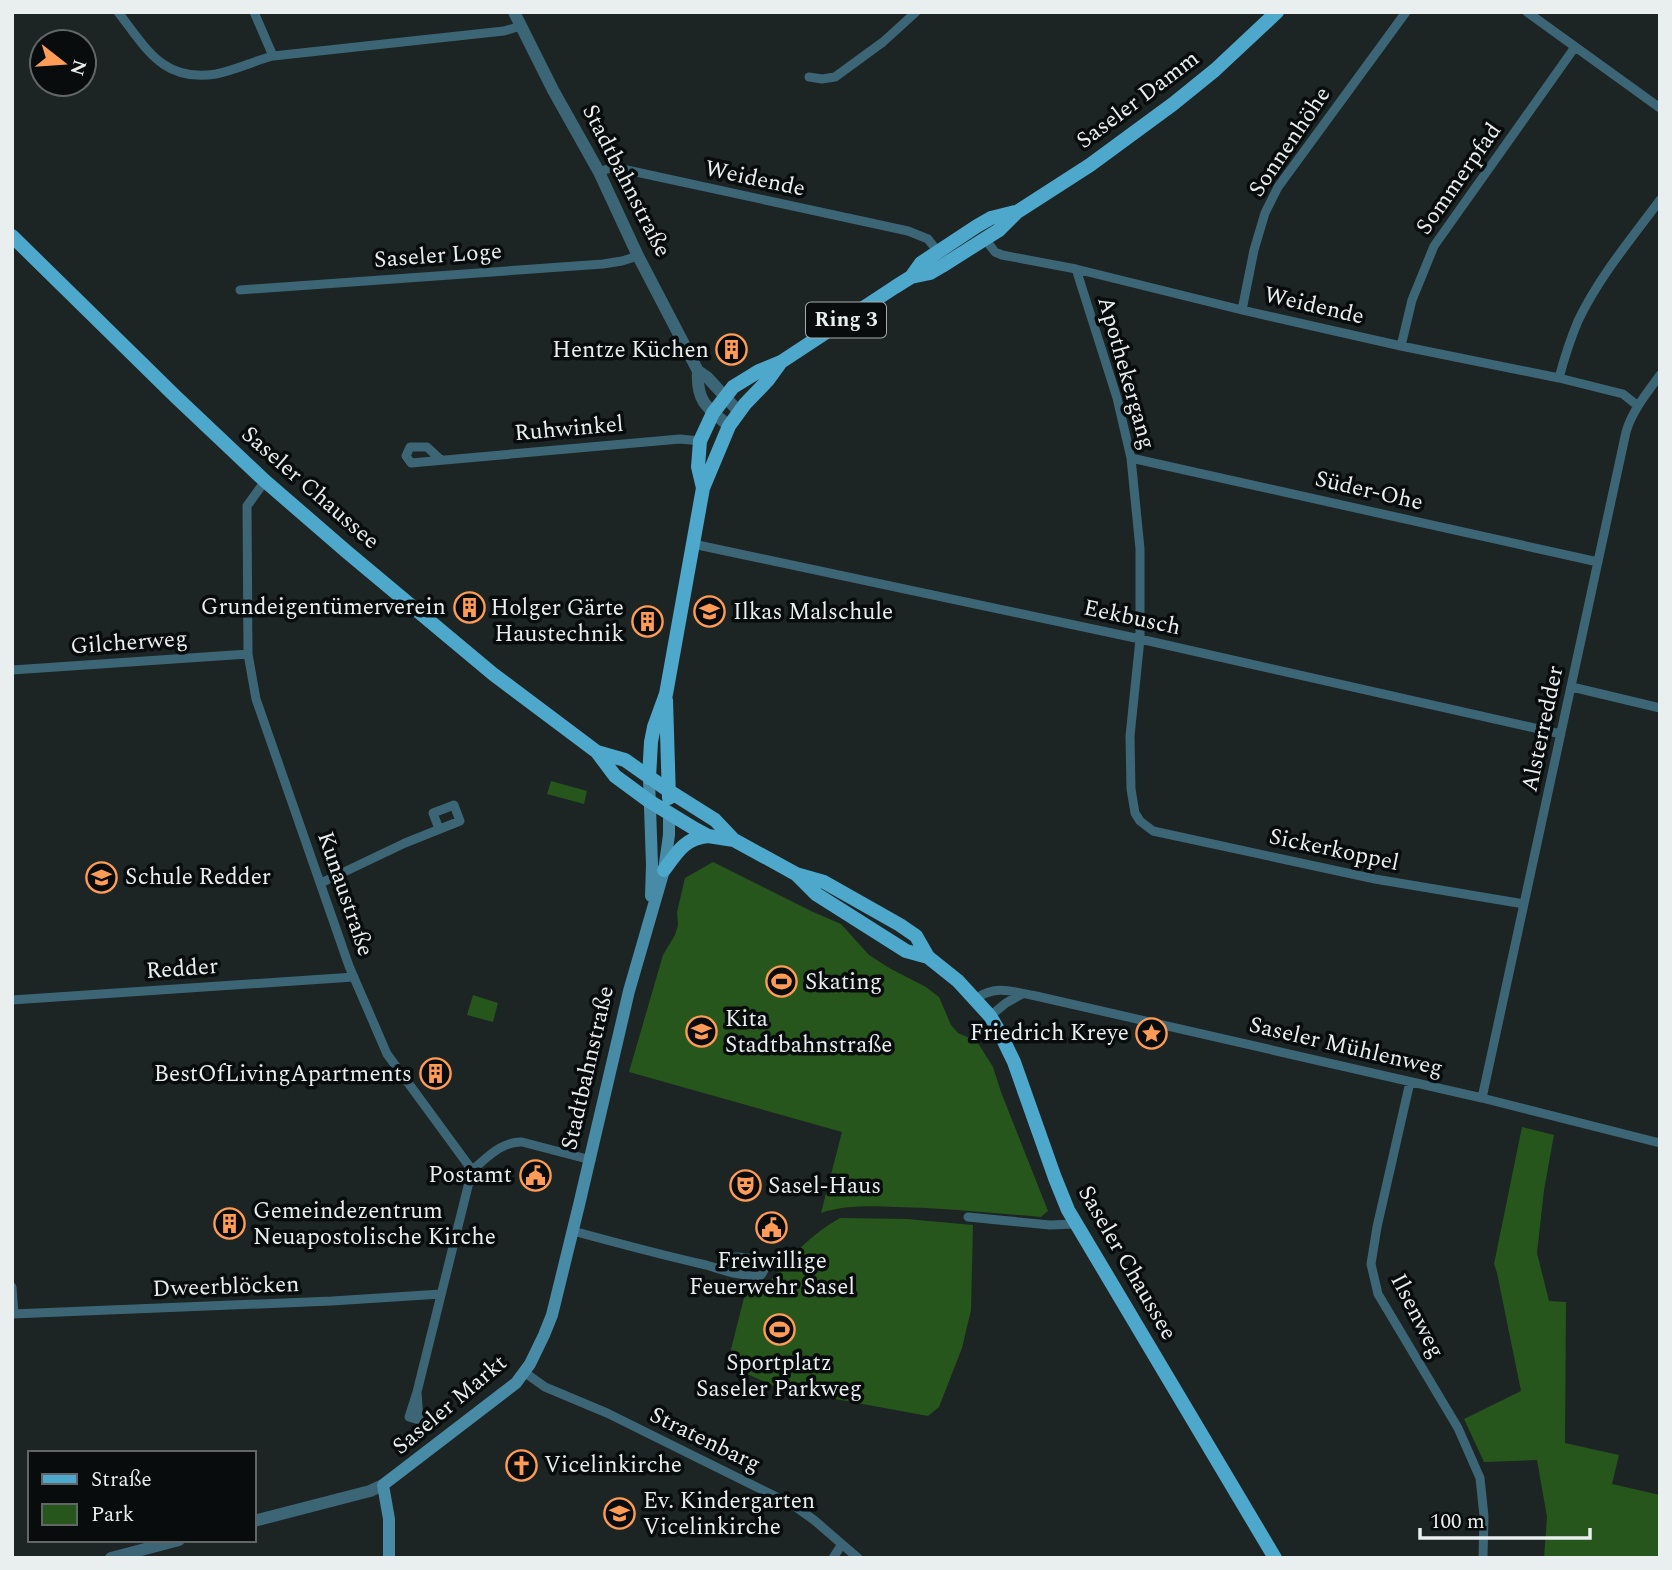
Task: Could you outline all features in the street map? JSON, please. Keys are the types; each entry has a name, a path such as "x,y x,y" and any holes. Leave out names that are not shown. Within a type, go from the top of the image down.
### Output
{"main road":[{"name":"Saseler Damm","path":"911,277 930,273 985,239 999,230 1017,212 1090,165 1215,70 1277,12"},
{"name":"Saseler Damm","path":"713,413 733,387 759,371 781,362 911,277 921,263 991,218 1017,212"},
{"name":"Saseler Chaussee","path":"12,236 265,481 347,552 493,674 597,752 615,776 669,814 708,836 734,840"},
{"name":"Saseler Damm","path":"729,426 781,362"},
{"name":"Stadtbahnstraße","path":"703,488 698,467 700,441 713,413"},
{"name":"Stadtbahnstraße","path":"650,915 650,742 666,694 703,488 729,426"},
{"name":"Stadtbahnstraße","path":"573,1231 629,991 664,870 669,835 666,694"},
{"name":"Saseler Chaussee","path":"597,752 625,760 715,820 734,840 796,874 816,894 906,951 928,957 958,981 990,1016 1014,1062 1055,1178 1075,1224 1275,1558"},
{"path":"664,870 689,841 708,836"},
{"name":"Saseler Markt","path":"383,1485 516,1383 536,1353 552,1315 573,1231"},
{"path":"383,1485 389,1519 389,1558"}],"street":[{"path":"118,12 157,60 168,69 194,75 215,74 273,56 504,32 521,26"},
{"path":"254,12 273,56"},
{"name":"Stadtbahnstraße","path":"514,12 553,90 599,172 638,256 698,371 708,378 738,412"},
{"path":"809,77 835,77 883,42 916,12"},
{"name":"Sonnenhöhe","path":"1242,310 1254,250 1265,213 1278,187 1406,12"},
{"path":"1527,12 1660,108"},
{"name":"Sommerpfad","path":"1401,346 1412,300 1434,246 1575,47"},
{"name":"Weidende","path":"599,172 612,167 908,231 929,239 938,252"},
{"path":"1559,378 1572,337 1588,303 1616,257 1660,200"},
{"name":"Weidende","path":"985,239 995,252 1002,255 1076,269 1401,346 1559,378 1623,394 1638,406"},
{"name":"Saseler Loge","path":"240,290 603,264 638,256"},
{"name":"Apothekergang","path":"1076,269 1117,398 1131,458 1140,550 1140,639 1130,736 1131,789 1135,813 1140,821"},
{"name":"Stadtbahnstraße","path":"698,371 700,395 713,413 729,426"},
{"name":"Alsterredder","path":"1482,1098 1626,432 1629,421 1660,375"},
{"name":"Ruhwinkel","path":"441,460 680,439 700,441"},
{"name":"Süder-Ohe","path":"1131,458 1598,562"},
{"name":"Kunaustraße","path":"265,481 247,506 248,654 256,699 349,966 387,1055 472,1170"},
{"name":"Eekbusch","path":"693,544 1140,639 1561,734"},
{"name":"Gilcherweg","path":"12,670 248,654"},
{"path":"1572,687 1660,708"},
{"name":"Sickerkoppel","path":"1140,821 1153,831 1375,880 1524,904"},
{"path":"321,883 439,829"},
{"name":"Redder","path":"12,1000 354,977"},
{"name":"Saseler Mühlenweg","path":"975,999 992,990 1004,990 1482,1098 1660,1143"},
{"path":"990,1016 1022,994"},
{"name":"Ilsenweg","path":"1410,1082 1371,1264 1378,1294 1458,1429 1480,1478 1484,1516 1483,1558"},
{"path":"472,1170 503,1145 514,1142 590,1160"},
{"name":"Saseler Markt","path":"416,1392 472,1170"},
{"path":"968,1217 1050,1225 1075,1224"},
{"path":"573,1231 729,1271"},
{"path":"12,1287 13,1314"},
{"name":"Dweerblöcken","path":"13,1314 319,1302 441,1294"},
{"name":"Stratenbarg","path":"524,1372 545,1387 607,1413 793,1505 858,1558"},
{"path":"256,1520 370,1491 383,1485"},
{"path":"111,1558 171,1542"},
{"path":"833,1558 842,1544"}],"green space":[{"path":"551,781 587,791 584,804 547,794"},
{"path":"713,862 841,924 869,955 939,997 951,1025 958,1033 978,1043 993,1067 1048,1211 1041,1217 933,1208 868,1206 821,1213 842,1132 629,1072 663,955 678,925 677,912 685,878"},
{"path":"473,995 498,1003 493,1022 467,1015"},
{"path":"1522,1127 1554,1135 1537,1253 1549,1301 1566,1302 1565,1443 1619,1455 1612,1484 1660,1495 1660,1558 1544,1558 1547,1517 1537,1460 1484,1462 1464,1419 1521,1391 1494,1264"},
{"path":"840,1218 907,1219 973,1225 971,1310 962,1348 939,1407 928,1416 781,1389 727,1365 747,1286 762,1290 807,1242"}],"place":[{"name":"Hentze Küchen","path":"732,350"},
{"name":"Grundeigentümerverein","path":"469,607"},
{"name":"Ilkas Malschule","path":"710,612"},
{"name":"Holger Gärte Haustechnik","path":"647,621"},
{"name":"Schule Redder","path":"102,877"},
{"name":"Skating","path":"782,982"},
{"name":"Kita Stadtbahnstraße","path":"702,1032"},
{"name":"Friedrich Kreye","path":"1152,1033"},
{"name":"BestOfLivingApartments","path":"435,1074"},
{"name":"Postamt","path":"535,1175"},
{"name":"Sasel-Haus","path":"745,1186"},
{"name":"Gemeindezentrum Neuapostolische Kirche","path":"230,1224"},
{"name":"Freiwillige Feuerwehr Sasel","path":"772,1227"},
{"name":"Sportplatz Saseler Parkweg","path":"779,1329"},
{"name":"Vicelinkirche","path":"521,1465"},
{"name":"Ev. Kindergarten Vicelinkirche","path":"620,1514"}]}
